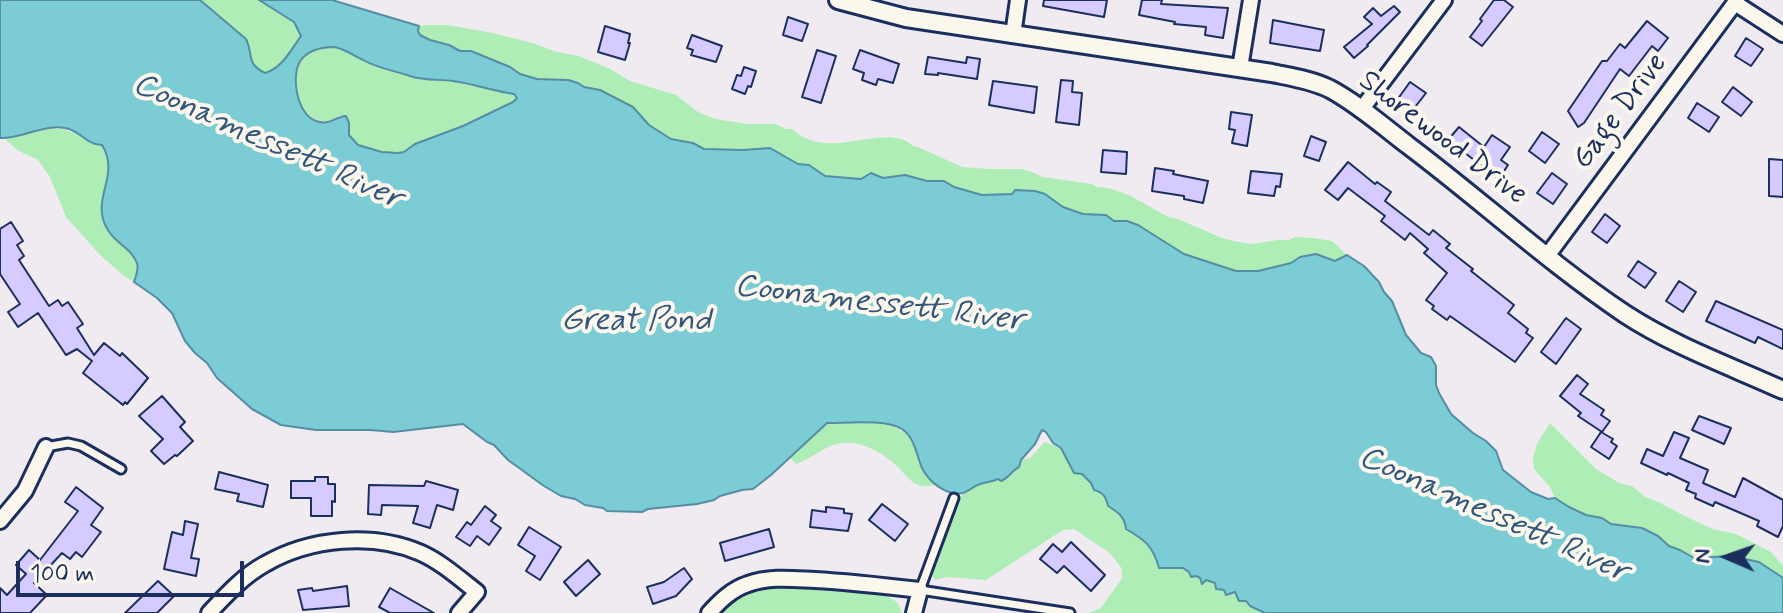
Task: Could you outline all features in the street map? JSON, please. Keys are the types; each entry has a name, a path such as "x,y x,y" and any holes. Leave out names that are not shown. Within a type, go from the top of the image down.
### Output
{"street":[{"name":"Shorewood Drive","path":"838,0 906,18 1240,68 1305,80 1328,88 1437,167 1625,314 1689,349 1783,390"},
{"path":"1013,35 1018,0"},
{"path":"1240,68 1251,0"},
{"path":"1361,110 1444,0"},
{"path":"1736,1 1783,34"},
{"name":"Gage Drive","path":"1547,256 1736,1"},
{"path":"0,521 25,491 46,447"},
{"path":"209,613 234,586 263,564 285,554 318,544 368,541 422,553 477,592 459,613"},
{"path":"709,613 740,587 783,578 920,590 914,613"}],"lane":[{"path":"46,447 68,443 81,446 121,469"},
{"path":"954,498 920,590 1070,613"}],"green space":[{"path":"200,0 259,0 294,22 301,36 281,63 265,73 252,62 246,39"},
{"path":"447,25 493,33 579,56 630,81 676,95 698,112 715,119 775,124 823,143 887,137 901,139 962,167 1021,169 1043,177 1108,188 1129,195 1168,217 1222,238 1252,244 1295,237 1313,238 1332,241 1347,255 1335,261 1316,254 1258,271 1236,271 1184,254 1138,225 1114,221 1106,215 1083,214 1035,191 1015,190 1012,194 982,195 944,181 927,181 905,175 883,179 871,173 861,179 825,176 809,165 798,164 770,148 704,149 693,143 671,139 649,125 633,107 601,90 520,74 472,51 460,51 420,35 419,26"},
{"path":"335,47 374,65 418,79 454,81 514,94 517,99 463,126 415,144 404,152 382,152 358,145 349,135 349,123 341,115 328,121 317,120 301,106 295,82 301,60 312,51"},
{"path":"51,128 70,131 95,141 107,154 109,172 103,220 137,263 134,282 101,256 66,217 50,177 38,160 17,150 5,139"},
{"path":"827,423 873,423 905,433 915,447 923,470 936,484 915,484 886,457 858,444 836,444 796,464 789,457"},
{"path":"1550,423 1596,469 1619,483 1632,486 1645,497 1712,529 1736,534 1771,552 1783,566 1783,578 1759,562 1731,556 1694,559 1669,546 1658,536 1636,527 1611,524 1603,518 1586,515 1555,498 1550,487 1534,469 1533,458 1537,444"},
{"path":"1045,442 1061,448 1074,473 1082,474 1106,498 1108,506 1123,518 1126,529 1145,540 1155,554 1235,592 1265,613 1089,613 1101,608 1122,578 1122,569 1111,554 1074,529 1063,530 986,580 947,577 935,580 930,571 963,493 981,483 1006,479 1021,460 1030,458"},
{"path":"805,585 883,594 897,602 902,613 718,613 739,596 757,588"}],"water":[{"name":"Great Pond","path":"0,0 200,0 246,39 252,62 265,73 281,63 301,36 294,22 259,0 332,0 419,26 420,35 430,40 460,51 471,51 520,74 537,79 568,80 600,90 633,107 649,125 671,139 693,143 704,149 770,148 798,164 809,165 825,176 861,179 871,173 883,178 905,175 927,181 944,181 982,195 1012,194 1015,190 1035,191 1083,214 1106,215 1114,221 1138,225 1184,254 1236,271 1258,271 1316,254 1335,261 1347,255 1364,266 1379,282 1392,301 1406,335 1421,353 1431,357 1436,366 1436,385 1451,414 1496,451 1503,470 1531,492 1548,499 1555,498 1611,524 1642,528 1694,558 1731,556 1759,562 1783,578 1783,613 1265,613 1246,601 1239,601 1235,592 1226,595 1224,590 1216,589 1215,583 1206,580 1202,584 1200,578 1191,577 1183,568 1159,568 1147,544 1126,529 1124,521 1108,506 1104,495 1094,490 1082,474 1074,473 1061,448 1042,430 1019,467 1006,478 957,493 944,490 929,478 912,442 902,429 877,423 827,423 753,489 697,504 642,512 607,511 561,496 463,424 393,432 316,430 281,425 252,409 217,378 185,341 172,313 134,282 137,263 110,233 103,219 102,201 108,164 102,145 60,127 0,138","holes":["335,47 374,65 415,78 461,82 514,94 517,98 463,126 415,144 404,152 382,152 358,145 349,135 346,116 328,122 316,121 309,117 300,103 296,75 301,60 316,49"]}],"building":[{"path":"1044,0 1107,0 1104,17 1043,6"},
{"path":"1142,0 1228,8 1223,38 1205,35 1206,27 1174,24 1139,15"},
{"path":"1494,0 1504,0 1513,7 1482,46 1470,37"},
{"path":"1394,6 1400,12 1354,58 1344,47 1372,24 1364,17 1373,8 1381,16"},
{"path":"788,17 808,24 802,41 783,35"},
{"path":"1273,20 1324,30 1320,51 1270,43"},
{"path":"1647,21 1668,38 1658,51 1652,46 1629,76 1620,69 1584,123 1578,127 1568,111 1602,61 1607,61 1620,44 1625,48"},
{"path":"605,26 630,34 625,60 598,52"},
{"path":"692,35 722,46 716,62 691,55 693,50 687,48"},
{"path":"1746,38 1763,49 1751,66 1735,56"},
{"path":"817,50 836,56 821,103 802,97"},
{"path":"860,50 899,64 893,83 878,79 876,85 862,80 864,73 853,69"},
{"path":"928,57 966,63 967,57 980,59 977,79 925,74"},
{"path":"744,67 756,71 745,94 732,89"},
{"path":"1061,80 1073,81 1072,92 1082,93 1079,125 1056,122"},
{"path":"993,81 1037,87 1034,113 989,105"},
{"path":"1410,82 1426,93 1412,111 1397,100"},
{"path":"1733,87 1752,102 1741,116 1722,102"},
{"path":"1697,103 1719,117 1709,132 1688,118"},
{"path":"1231,112 1252,115 1247,146 1232,143 1235,130 1229,129"},
{"path":"1459,127 1484,147 1492,135 1510,147 1501,160 1508,165 1499,179 1448,140"},
{"path":"1542,132 1559,144 1545,163 1529,151"},
{"path":"1311,136 1326,142 1319,161 1304,156"},
{"path":"1103,150 1127,152 1126,174 1101,172"},
{"path":"1769,159 1783,160 1783,197 1769,196"},
{"path":"1348,162 1375,184 1377,182 1391,192 1385,201 1429,235 1433,230 1450,244 1446,248 1514,305 1508,313 1528,329 1526,333 1533,338 1515,362 1450,316 1447,320 1432,309 1434,306 1426,300 1447,273 1424,253 1428,249 1410,233 1405,240 1381,221 1385,216 1348,188 1338,200 1325,190"},
{"path":"1155,168 1208,181 1203,203 1184,199 1184,196 1152,191"},
{"path":"1251,171 1282,174 1280,187 1276,186 1274,196 1248,193"},
{"path":"1552,173 1567,184 1553,204 1537,193"},
{"path":"1605,214 1620,226 1607,243 1592,232"},
{"path":"11,222 23,241 17,245 24,256 19,260 49,306 58,300 62,306 68,302 83,324 77,328 94,355 104,343 120,356 122,353 148,378 127,404 125,402 123,405 83,373 92,361 77,349 66,355 38,313 18,327 8,312 20,304 0,274 0,229"},
{"path":"1638,261 1656,273 1645,288 1628,276"},
{"path":"1679,281 1696,292 1683,312 1666,301"},
{"path":"1716,301 1783,330 1783,349 1758,337 1755,343 1706,321"},
{"path":"1566,318 1581,329 1556,364 1541,352"},
{"path":"1577,375 1588,384 1580,394 1604,410 1601,415 1610,421 1602,432 1578,416 1581,413 1560,396"},
{"path":"162,396 185,422 180,427 193,441 164,464 151,451 163,439 139,416"},
{"path":"1699,416 1731,428 1724,444 1692,430"},
{"path":"1601,432 1613,439 1611,442 1617,446 1609,459 1591,447"},
{"path":"1674,432 1689,438 1680,458 1708,470 1703,483 1735,497 1743,478 1783,500 1783,526 1778,537 1757,526 1759,521 1715,502 1713,506 1695,498 1696,494 1686,490 1689,483 1641,463 1647,449 1663,456"},
{"path":"219,472 268,485 263,507 237,501 239,494 215,489"},
{"path":"315,477 328,477 328,484 335,484 332,516 311,516 311,498 291,498 291,481 315,481"},
{"path":"426,481 458,490 453,510 437,505 430,528 413,523 418,506 382,505 381,515 368,514 369,485 424,486"},
{"path":"76,487 103,508 91,525 101,532 82,557 76,552 70,559 62,553 34,583 47,595 30,613 0,613 0,588 7,595 26,574 16,565 29,550 40,560 78,511 65,502"},
{"path":"882,504 908,524 895,541 869,520"},
{"path":"485,506 496,515 491,521 501,528 489,545 477,536 470,546 456,537 467,522 471,525"},
{"path":"826,507 844,509 844,513 852,514 848,531 810,527 812,510 826,512"},
{"path":"185,521 198,524 191,558 199,559 196,576 164,569 172,532 183,535"},
{"path":"529,527 561,547 540,580 526,571 535,556 518,545"},
{"path":"769,529 774,547 725,561 720,543"},
{"path":"1071,542 1105,575 1091,591 1064,566 1057,573 1040,559 1053,544 1062,552"},
{"path":"588,560 600,574 576,596 564,582"},
{"path":"684,568 692,579 676,596 653,604 647,587 664,582"},
{"path":"158,581 174,596 157,613 125,613"},
{"path":"347,586 349,606 303,610 298,590"},
{"path":"390,588 434,613 390,613 379,607"}],"water label":[{"name":"Coonamessett River","path":"267,143"},
{"name":"Coonamessett River","path":"879,305"},
{"name":"Coonamessett River","path":"1493,516"}]}
